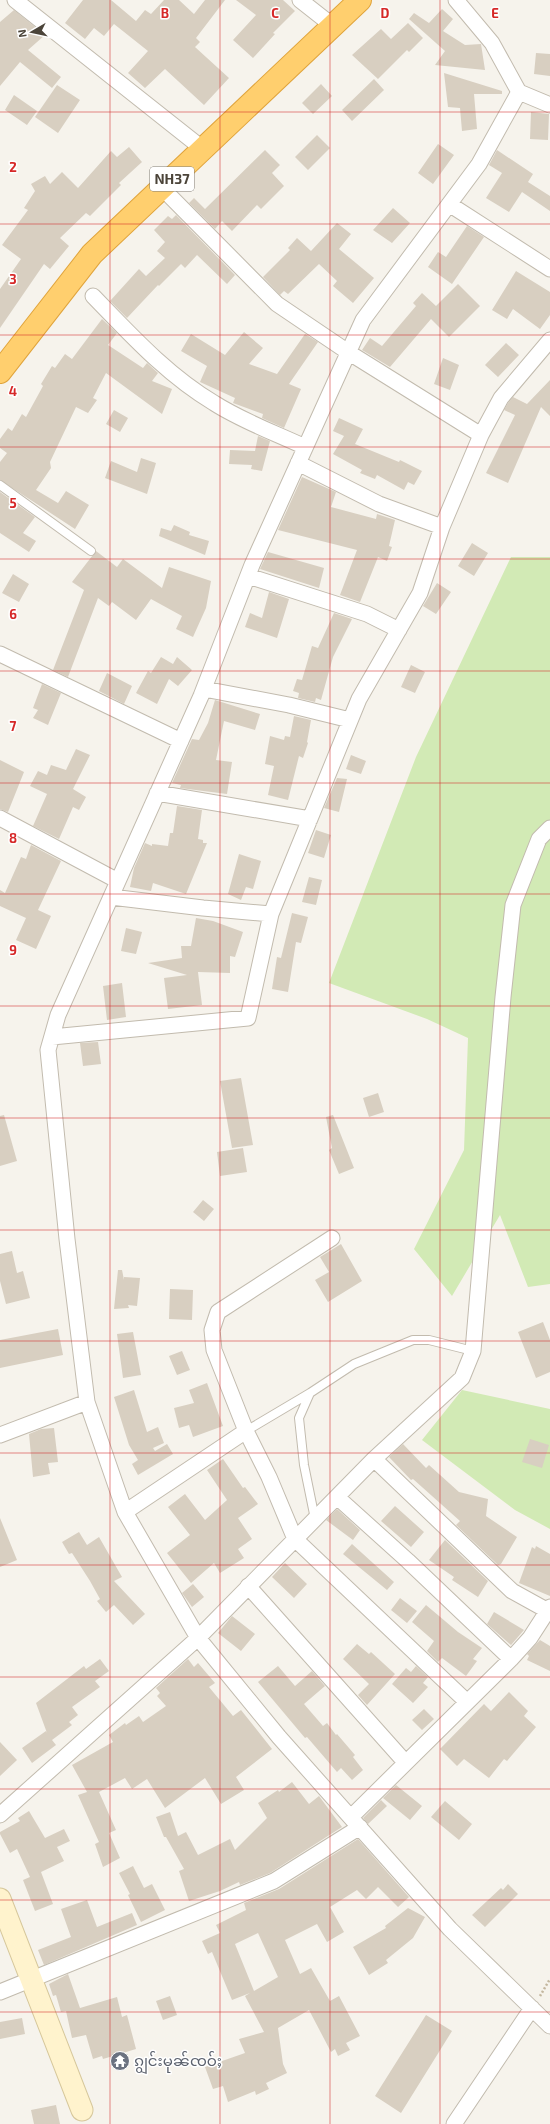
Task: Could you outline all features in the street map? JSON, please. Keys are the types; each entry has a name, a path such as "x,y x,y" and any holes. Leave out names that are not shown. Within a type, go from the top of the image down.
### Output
{"highway":[{"name":"NH37","path":"0,372 92,254 360,0"}],"street":[{"path":"15,0 203,149"},
{"path":"300,0 333,26"},
{"path":"456,0 492,43 519,92 550,105"},
{"path":"519,92 479,164 363,320 248,576 204,689 58,1015 48,1050 67,1239 87,1402 125,1512 198,1638 279,1737 450,1929 550,2026"},
{"path":"162,188 277,304 348,352 481,434"},
{"path":"449,204 550,269"},
{"path":"93,296 152,355 181,380 214,404 305,447"},
{"path":"52,1037 248,1018 271,914 359,699 420,593 442,527 481,434 501,398 550,340"},
{"path":"298,463 379,504 442,527"},
{"path":"248,576 367,614 399,630"},
{"path":"0,654 181,741"},
{"path":"204,689 290,705 350,720"},
{"path":"157,793 310,819"},
{"path":"0,818 118,880"},
{"path":"0,1815 198,1638 374,1459 462,1378 473,1351 503,997 514,905 539,838 550,828"},
{"path":"111,897 203,908 271,914"},
{"path":"332,1238 218,1312 212,1330 214,1350 246,1431 269,1477 295,1539 466,1701"},
{"path":"0,1435 87,1402"},
{"path":"125,1512 246,1431"},
{"path":"0,1992 274,1881 355,1822 405,1762 466,1701 511,1659 530,1638 549,1610 512,1591 374,1459"},
{"path":"336,1497 408,1561 511,1659"},
{"path":"248,1586 405,1762"},
{"path":"0,1899 82,2110"},
{"path":"454,2124 532,2008"}],"lane":[{"path":"0,485 91,550"},
{"path":"246,1431 310,1393 354,1364 413,1340 429,1340 473,1351"},
{"path":"310,1393 299,1418 304,1465 315,1519"}],"green space":[{"path":"511,557 550,557 550,1284 528,1287 500,1215 452,1296 414,1249 464,1150 468,1038 427,1019 329,983 416,757"},
{"path":"462,1390 550,1409 550,1529 515,1510 422,1440"}],"building":[{"path":"83,0 111,0 136,21 145,10 151,14 164,0 179,0 194,14 205,0 225,0 196,38 200,42 195,47 229,78 204,105 165,69 145,88 128,73 148,51 114,24 104,36 94,28 85,39 65,23"},
{"path":"236,0 283,0 295,11 273,33 275,34 253,58 233,40 256,15"},
{"path":"442,9 453,19 443,31 465,45 481,44 485,70 435,65 445,51 409,19 414,13 429,23"},
{"path":"14,10 45,35 28,50 61,77 52,88 20,62 0,86 0,22"},
{"path":"408,23 423,38 409,52 407,50 378,79 352,55 381,29 391,39"},
{"path":"536,53 550,54 550,76 534,74"},
{"path":"444,73 502,91 502,94 474,94 477,129 462,131 460,108 448,107"},
{"path":"374,79 384,90 352,121 342,110"},
{"path":"321,84 332,96 313,114 302,103"},
{"path":"57,85 80,100 58,133 35,117"},
{"path":"14,95 37,111 27,125 5,110"},
{"path":"531,112 549,114 548,140 530,139"},
{"path":"317,135 330,148 308,170 295,157"},
{"path":"438,144 454,155 433,184 418,173"},
{"path":"129,147 142,162 119,183 121,185 90,216 86,213 60,238 69,246 50,269 44,264 0,328 0,289 21,259 2,245 28,210 24,208 35,191 31,184 45,176 50,184 62,172 78,188 111,151 117,157"},
{"path":"265,150 280,165 272,173 284,186 261,209 257,205 232,231 222,221 215,229 189,203 194,198 205,209"},
{"path":"497,150 533,174 528,182 550,196 550,211 522,192 509,212 486,198 502,173 489,165"},
{"path":"393,208 410,223 392,243 373,230"},
{"path":"176,215 235,275 227,284 197,255 185,268 181,264 159,286 158,285 127,318 110,301 139,269 146,276 165,258 157,251 165,242 154,230 168,216 172,219"},
{"path":"337,223 351,234 339,249 374,278 353,303 333,286 337,281 319,264 288,294 284,291 280,295 263,277 290,250 288,248 297,238 311,251"},
{"path":"467,226 484,237 452,284 428,267 438,252 446,257"},
{"path":"516,271 550,292 550,315 540,329 513,309 507,319 492,310"},
{"path":"458,284 480,306 449,337 431,319 390,367 362,350 370,338 382,346 416,306 413,303 422,293 436,306"},
{"path":"102,319 117,333 108,345 143,368 147,363 158,373 152,381 172,389 162,414 106,373 93,398 97,400 88,413 76,407 50,462 51,468 36,490 58,503 66,491 89,505 75,529 0,480 0,462 7,453 0,448 0,439 8,428 12,431 22,414 26,417 43,386 41,384 52,366 55,368 65,354 72,359"},
{"path":"244,332 263,348 249,364 277,374 305,334 318,342 289,384 301,389 284,428 262,418 263,414 233,403 235,398 200,382 207,366 181,351 191,334 225,355"},
{"path":"506,343 519,355 498,377 485,365"},
{"path":"443,358 459,365 450,390 434,384"},
{"path":"550,380 550,416 541,407 508,483 486,473 515,415 504,410 508,403 513,397 527,404"},
{"path":"114,410 128,418 120,432 106,424"},
{"path":"339,418 363,429 355,444 399,462 400,460 422,471 414,485 408,482 404,490 377,475 375,479 360,473 362,470 333,454 344,436 333,431"},
{"path":"258,436 270,441 262,471 251,469 252,465 229,464 230,450 255,451"},
{"path":"141,458 156,463 147,494 105,478 111,461 137,472"},
{"path":"302,477 336,492 331,507 376,519 377,514 395,520 389,546 392,547 387,561 378,557 360,602 340,595 357,550 278,530"},
{"path":"0,492 35,517 23,533 36,541 29,552 0,533"},
{"path":"174,525 190,532 189,535 209,541 205,555 159,536 161,528 171,531"},
{"path":"472,543 488,553 474,576 458,566"},
{"path":"96,551 117,567 123,559 162,588 169,567 211,581 206,608 193,637 176,629 182,616 151,599 136,620 112,602 109,606 98,598 68,677 53,670 84,590 72,582"},
{"path":"268,552 324,568 319,588 260,569"},
{"path":"13,574 29,584 19,602 2,593"},
{"path":"437,583 451,592 436,614 423,606"},
{"path":"269,592 289,599 277,638 245,627 250,613 262,618"},
{"path":"334,613 352,619 333,657 321,700 316,698 315,702 298,698 299,693 293,691 297,679 302,680 312,646 318,648"},
{"path":"161,657 173,664 177,657 192,670 178,686 169,679 157,704 136,693 148,671 151,673"},
{"path":"411,665 425,672 415,693 401,687"},
{"path":"107,673 132,686 124,704 99,691"},
{"path":"42,684 61,693 48,725 33,718 38,710 33,708"},
{"path":"215,700 260,714 255,730 224,721 216,760 232,762 227,794 180,788 181,785 172,783 192,739 199,740 208,723"},
{"path":"294,716 311,720 308,743 303,758 299,756 288,800 268,795 274,766 265,764 270,736 284,740 285,736 290,737"},
{"path":"76,749 90,755 73,789 86,797 79,810 73,807 59,839 33,826 47,794 30,786 38,771 47,775 51,765 66,770"},
{"path":"351,755 366,761 361,774 346,769"},
{"path":"0,760 24,772 8,812 0,809"},
{"path":"337,778 347,779 339,812 324,808"},
{"path":"177,806 202,810 198,839 203,840 203,843 207,843 186,894 153,883 151,891 130,887 134,868 145,843 152,846 152,844 168,846 170,833 173,833"},
{"path":"316,830 331,835 324,858 308,853"},
{"path":"31,845 61,861 38,910 51,916 36,949 16,940 26,918 0,906 0,890 5,893 21,857 26,859"},
{"path":"239,854 261,861 253,889 246,887 241,900 228,894"},
{"path":"309,877 322,880 316,905 302,902"},
{"path":"292,913 308,917 301,943 296,942 288,992 272,989 277,957 281,958"},
{"path":"196,918 213,921 243,932 235,957 230,956 230,973 198,972 202,1005 168,1009 164,978 187,975 148,963 182,958 181,946 191,946"},
{"path":"126,928 142,932 136,954 121,951"},
{"path":"122,983 126,1017 107,1020 103,986"},
{"path":"98,1042 101,1064 83,1066 80,1043"},
{"path":"241,1078 253,1145 232,1148 220,1081"},
{"path":"378,1093 384,1112 369,1117 363,1098"},
{"path":"4,1115 17,1161 0,1166 0,1116"},
{"path":"333,1115 354,1168 339,1174 329,1150 332,1148 326,1117"},
{"path":"243,1148 247,1172 220,1176 217,1152"},
{"path":"203,1200 214,1209 204,1221 193,1212"},
{"path":"341,1244 362,1281 328,1302 315,1280 329,1272 320,1257"},
{"path":"12,1251 17,1273 23,1271 30,1298 6,1304 0,1281 0,1254"},
{"path":"118,1270 122,1270 124,1280 124,1277 140,1278 137,1306 128,1305 129,1308 114,1309"},
{"path":"170,1289 193,1290 192,1320 169,1319"},
{"path":"543,1322 550,1340 550,1372 536,1378 518,1332"},
{"path":"58,1329 63,1355 0,1368 0,1340"},
{"path":"133,1332 141,1375 123,1378 117,1334"},
{"path":"182,1351 190,1370 177,1375 169,1356"},
{"path":"207,1383 223,1426 193,1437 189,1425 179,1428 174,1408 194,1403 189,1390"},
{"path":"134,1390 147,1432 158,1427 164,1443 153,1448 155,1451 167,1444 173,1454 138,1475 132,1464 138,1460 129,1445 114,1397"},
{"path":"54,1428 58,1462 48,1463 50,1474 33,1477 29,1434 41,1429"},
{"path":"530,1439 549,1445 542,1468 522,1462"},
{"path":"403,1444 426,1468 429,1465 459,1492 488,1499 486,1516 517,1537 501,1564 498,1565 456,1525 460,1521 413,1479 411,1480 389,1457"},
{"path":"223,1459 243,1488 245,1487 258,1504 238,1518 252,1539 238,1549 244,1558 220,1573 214,1563 191,1583 167,1553 190,1535 168,1507 185,1494 205,1520 227,1500 207,1470"},
{"path":"395,1506 424,1532 411,1547 381,1521"},
{"path":"337,1509 360,1530 353,1540 326,1520"},
{"path":"0,1518 17,1560 0,1567"},
{"path":"79,1532 87,1545 99,1537 122,1577 114,1581 145,1614 133,1625 114,1605 106,1612 97,1601 100,1599 90,1581 72,1553 69,1554 62,1542"},
{"path":"445,1540 488,1581 478,1597 452,1580 454,1577 429,1560"},
{"path":"352,1544 394,1582 387,1590 343,1554"},
{"path":"536,1546 550,1554 550,1596 519,1583 532,1547 535,1549"},
{"path":"285,1563 307,1584 294,1598 272,1577"},
{"path":"193,1584 204,1597 192,1607 182,1593"},
{"path":"400,1598 417,1611 407,1623 391,1610"},
{"path":"426,1605 458,1632 482,1648 473,1659 477,1661 466,1676 442,1658 438,1662 427,1651 434,1641 412,1622"},
{"path":"494,1612 524,1630 511,1645 487,1624"},
{"path":"232,1616 255,1634 241,1651 218,1633"},
{"path":"540,1640 550,1646 550,1671 527,1660 529,1656 527,1654"},
{"path":"357,1644 369,1654 371,1652 395,1674 367,1705 358,1695 369,1684 343,1659"},
{"path":"100,1659 109,1671 95,1681 100,1687 72,1707 78,1715 69,1722 72,1725 52,1740 56,1745 32,1763 22,1748 46,1731 47,1733 36,1703 84,1666 86,1669"},
{"path":"188,1659 194,1667 198,1663 215,1683 209,1687 233,1716 241,1710 272,1749 236,1777 244,1790 221,1804 205,1778 165,1808 147,1779 132,1789 125,1778 99,1792 116,1830 109,1833 120,1858 103,1867 95,1844 99,1842 78,1795 87,1792 72,1765 113,1742 109,1735 125,1723 126,1725 139,1716 143,1722 166,1706 157,1696 160,1693 156,1688"},
{"path":"278,1666 295,1686 312,1671 325,1686 304,1704 323,1726 327,1723 355,1755 353,1757 363,1770 352,1780 341,1768 337,1772 307,1737 305,1738 258,1682"},
{"path":"416,1666 428,1677 423,1683 428,1687 413,1703 392,1684 406,1668 411,1672"},
{"path":"509,1692 528,1711 524,1716 536,1727 507,1761 504,1759 489,1778 464,1759 457,1766 440,1749 484,1704 491,1711"},
{"path":"424,1709 434,1719 422,1730 412,1720"},
{"path":"0,1742 17,1760 0,1776"},
{"path":"292,1782 309,1804 319,1796 342,1827 270,1873 240,1885 239,1882 220,1891 189,1901 179,1871 184,1869 166,1837 164,1837 156,1817 170,1812 178,1836 186,1832 198,1855 230,1839 235,1850 267,1818 258,1803 278,1790 279,1792"},
{"path":"396,1785 422,1806 410,1820 383,1798"},
{"path":"381,1800 387,1806 368,1824 363,1818"},
{"path":"445,1801 472,1824 459,1840 431,1817"},
{"path":"29,1811 45,1838 64,1829 70,1841 57,1847 64,1861 41,1872 53,1904 35,1911 23,1880 30,1877 17,1849 10,1853 0,1834 0,1832 20,1821 18,1818"},
{"path":"358,1839 409,1897 398,1907 378,1887 366,1899 357,1890 330,1907 344,1932 327,1942 317,1924 285,1940 300,1974 311,1968 330,2001 339,1996 360,2036 346,2043 350,2050 338,2056 335,2049 331,2052 309,2010 278,2028 283,2064 287,2073 266,2083 269,2089 256,2095 255,2091 228,2102 223,2086 213,2089 205,2067 245,2053 239,2039 264,2032 245,1996 250,1993 232,2000 212,1952 208,1954 202,1941 220,1933 216,1925 246,1910 244,1903 279,1889","holes":["258,1933 278,1977 254,1991 235,1944"]},
{"path":"133,1866 144,1888 152,1884 165,1910 141,1922 128,1895 130,1894 119,1873"},
{"path":"508,1884 518,1894 485,1927 472,1915 501,1888 503,1890"},
{"path":"87,1900 97,1927 132,1913 137,1925 44,1965 38,1950 71,1937 61,1909"},
{"path":"408,1908 425,1917 413,1938 386,1960 388,1963 369,1975 353,1947 386,1928 385,1926"},
{"path":"68,1974 80,2008 117,1997 122,2017 127,2015 136,2049 103,2059 102,2056 93,2059 86,2035 72,2038 66,2011 61,2012 56,1995 53,1996 49,1984"},
{"path":"170,1996 177,2015 163,2020 156,2001"},
{"path":"426,2015 452,2031 401,2113 375,2096"},
{"path":"22,2018 25,2034 0,2039 0,2022"},
{"path":"56,2105 60,2124 34,2124 31,2110"}],"place":[{"name":"ၵျွင်းမုၼ်ၸဝ်ႈ","path":"120,2061"}]}
